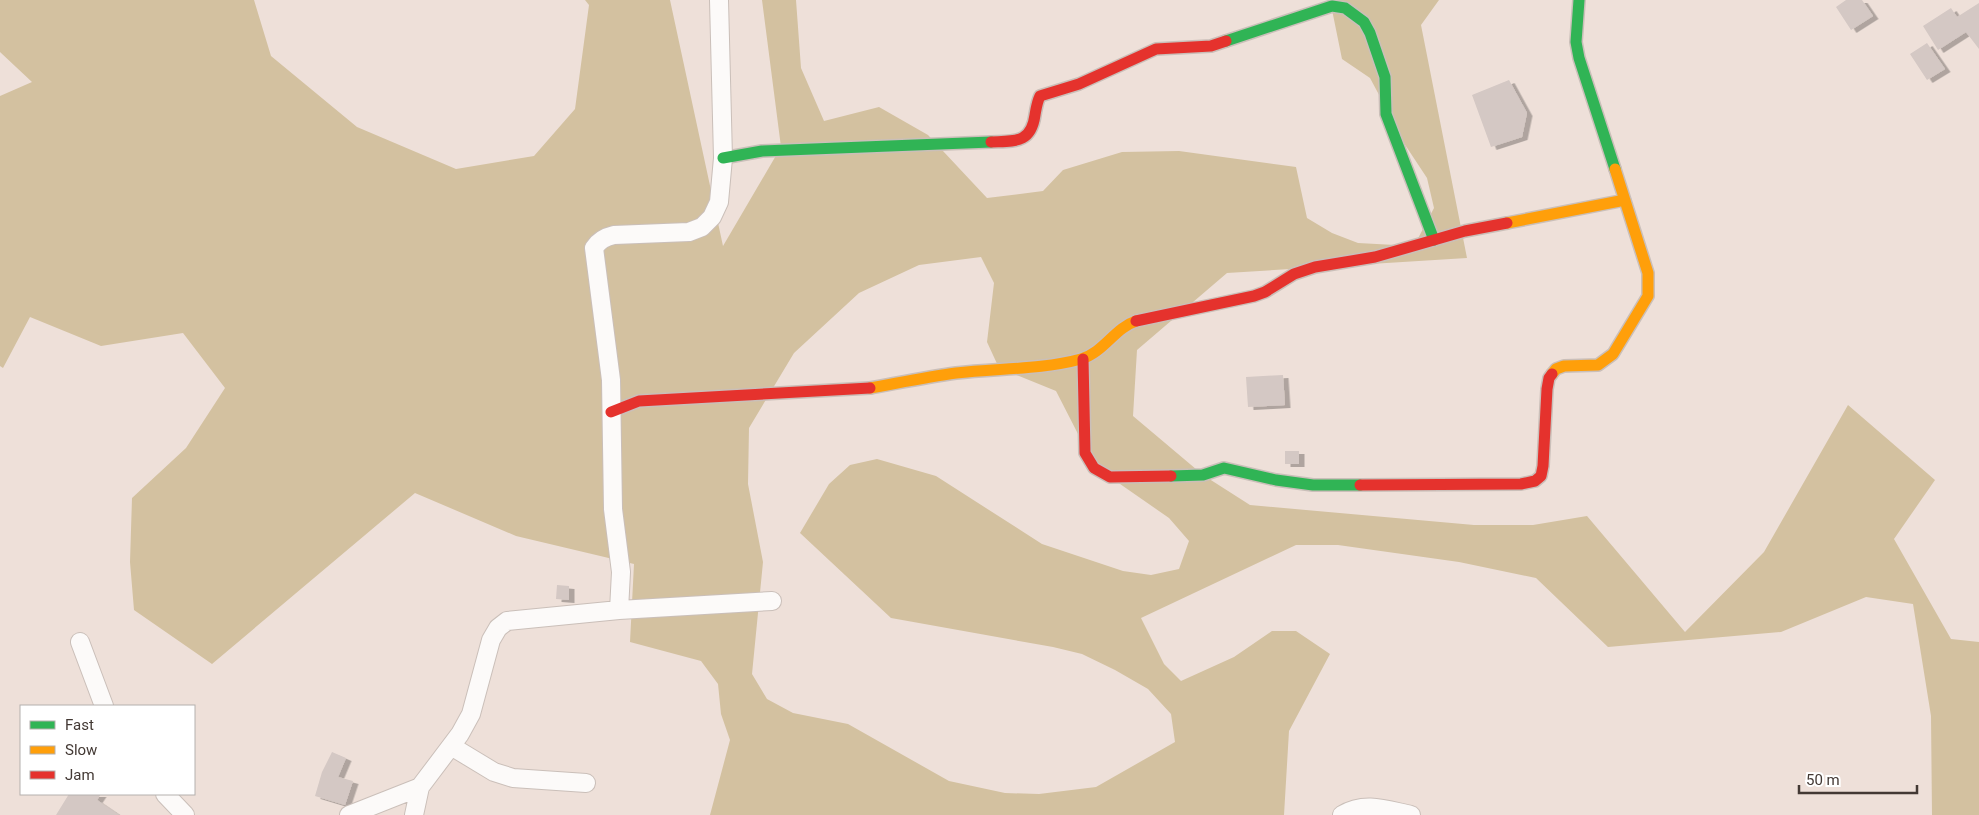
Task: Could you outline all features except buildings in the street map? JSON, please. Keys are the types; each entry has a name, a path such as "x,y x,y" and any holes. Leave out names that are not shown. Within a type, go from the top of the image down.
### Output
{"street":[{"path":"620,610 620,572 613,509 611,380 594,248 604,238 614,234 689,232 702,227 712,216 719,202 723,158 719,0"},
{"path":"1083,360 1085,453 1089,465 1110,477 1203,475 1224,468 1276,480 1313,485 1484,485 1521,484 1535,481 1541,476 1543,466 1549,378 1556,369 1564,366 1598,365 1613,354 1648,296 1648,273 1579,58 1576,42 1579,0"},
{"path":"723,158 762,151 1017,141 1027,138 1032,131 1040,96 1080,84 1156,49 1211,46 1332,6 1345,8 1364,22 1370,33 1385,77 1386,114 1434,240"},
{"path":"611,412 639,402 651,400 868,388 956,372 1060,364 1083,360 1095,353 1134,321 1254,296 1305,270 1375,257 1465,231 1625,200"},
{"path":"414,815 420,787 460,734 471,714 491,640 498,628 507,621 620,610 772,601"},
{"path":"80,642 104,705"},
{"path":"451,746 494,772 513,778 586,783"},
{"path":"349,815 420,787"},
{"path":"166,795 185,815"},
{"path":"1342,815 1356,808 1370,806 1411,815"}],"shaded area":[{"path":"0,0 254,0 271,56 357,127 456,169 534,156 575,109 589,5 585,0 670,0 723,246 781,147 762,0 796,0 801,68 824,121 879,107 928,135 987,198 1043,191 1063,170 1122,152 1179,151 1296,167 1307,218 1332,233 1358,243 1414,246 1434,208 1427,178 1390,122 1385,106 1370,78 1342,59 1330,0 1439,0 1421,25 1467,258 1227,273 1137,350 1133,416 1203,475 1250,505 1474,525 1533,525 1587,516 1685,632 1764,552 1848,405 1935,480 1894,539 1951,639 1979,642 1979,815 1932,815 1931,716 1913,604 1866,597 1781,632 1608,647 1536,578 1459,562 1338,545 1296,545 1141,618 1164,664 1181,681 1234,657 1272,631 1296,631 1330,654 1289,731 1284,815 710,815 730,740 721,714 718,684 701,661 630,642 634,564 516,536 415,493 212,664 134,610 130,562 132,498 186,448 225,388 183,333 101,346 30,317 3,368 0,366 0,96 32,82 0,52","holes":["981,257 994,283 987,342 999,368 1056,391 1097,471 1110,477 1169,518 1189,541 1179,569 1151,575 1123,571 1042,544 936,476 877,459 850,465 829,484 800,533 891,618 1053,647 1082,654 1148,689 1171,714 1175,742 1096,787 1039,794 1005,793 949,781 848,724 793,713 767,699 752,674 763,562 748,484 749,428 794,353 859,293 919,265"]}],"traffic: fast":[{"path":"1579,0 1576,42 1579,58 1615,169"},
{"path":"1226,41 1332,6 1345,8 1364,22 1370,33 1385,77 1386,114 1434,240"},
{"path":"723,158 762,151 991,142"},
{"path":"1171,476 1203,475 1224,468 1276,480 1313,485 1360,485"}],"traffic: slow":[{"path":"1552,374 1556,369 1564,366 1598,365 1613,354 1648,296 1648,273 1615,169"},
{"path":"1507,223 1625,200"},
{"path":"870,388 956,373 1066,363 1096,352 1122,329 1136,321"}],"traffic: jam":[{"path":"991,142 1014,141 1025,136 1033,124 1040,96 1079,84 1156,49 1211,46 1226,41"},
{"path":"1136,321 1254,296 1265,292 1294,274 1315,267 1375,257 1465,231 1507,223"},
{"path":"1083,359 1085,453 1094,468 1110,477 1171,476"},
{"path":"1360,485 1521,484 1535,481 1541,476 1543,466 1547,389 1549,378 1552,374"},
{"path":"611,412 639,401 870,388"}]}
